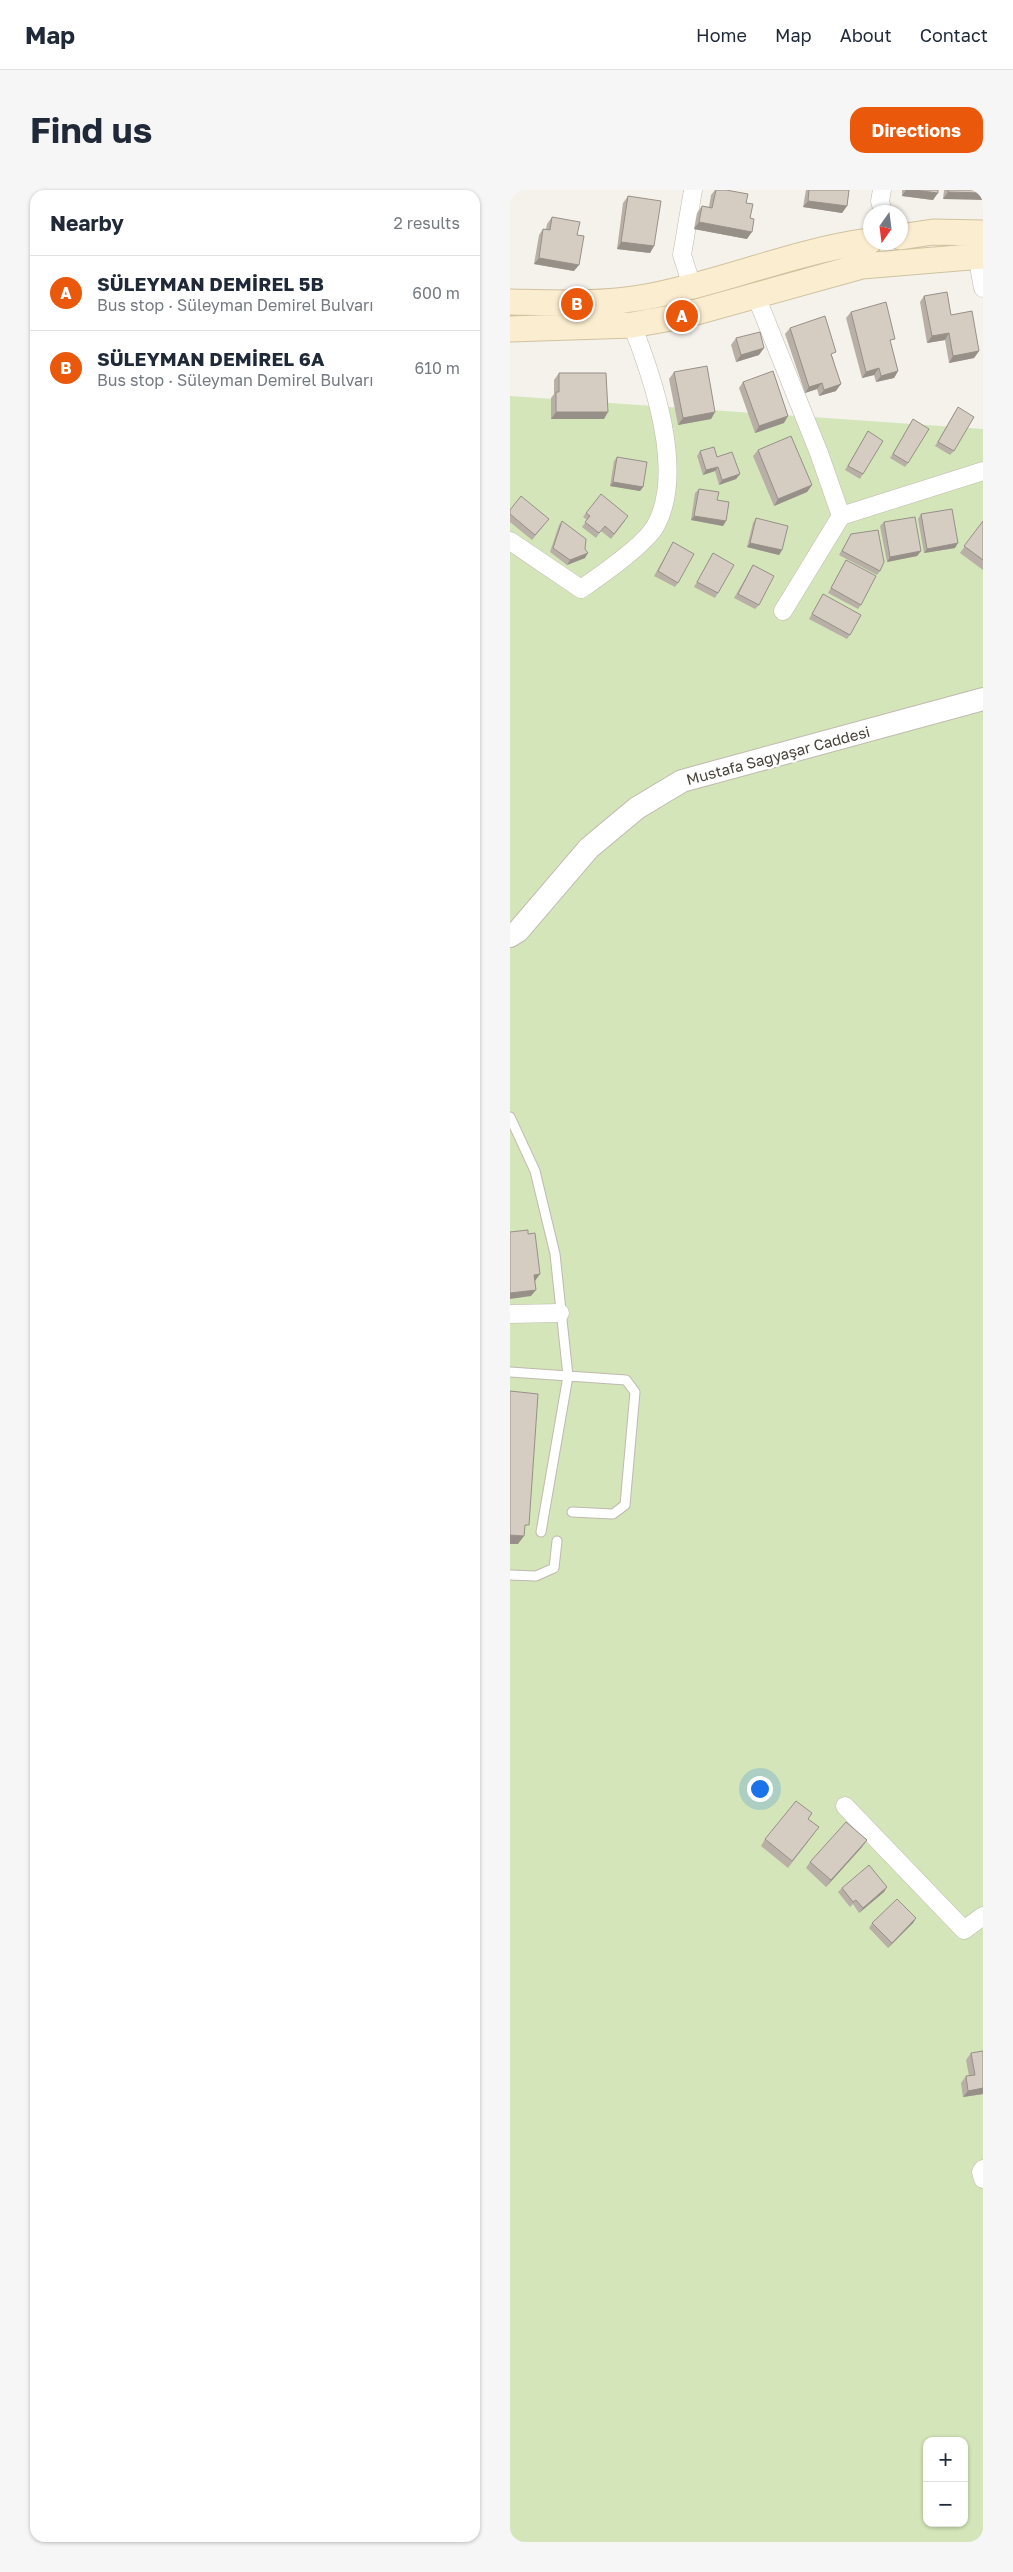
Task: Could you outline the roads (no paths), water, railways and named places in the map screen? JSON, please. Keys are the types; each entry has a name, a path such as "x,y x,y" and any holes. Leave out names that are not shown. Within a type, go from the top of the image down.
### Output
{"main road":[{"path":"908,235 933,232 981,248"},
{"path":"510,302 590,304 646,297 843,244 863,242"},
{"path":"510,329 632,325 682,316 862,266 981,248"}],"street":[{"path":"692,286 682,255 693,190"},
{"path":"881,205 882,190"},
{"path":"981,248 983,288"},
{"path":"756,296 819,454 840,516"},
{"path":"510,541 581,589 613,567 655,527 664,506 668,478 668,452 650,375 632,325"},
{"path":"783,610 840,516 983,471"},
{"name":"Mustafa Sağyaşar Caddesi","path":"510,936 518,931 589,848 637,808 682,781 983,699"},
{"path":"510,1314 560,1313"},
{"path":"845,1806 964,1930 983,1916"},
{"path":"983,2168 981,2172 983,2179"}],"lane":[{"path":"510,1117 535,1171 555,1254 568,1376 542,1532"},
{"path":"510,1372 626,1380 636,1392 625,1505 613,1514 572,1512"},
{"path":"510,1575 536,1576 554,1568 557,1541"}],"place":[{"name":"SÜLEYMAN DEMİREL 6A","path":"577,304"},
{"name":"SÜLEYMAN DEMİREL 5B","path":"682,316"}]}
